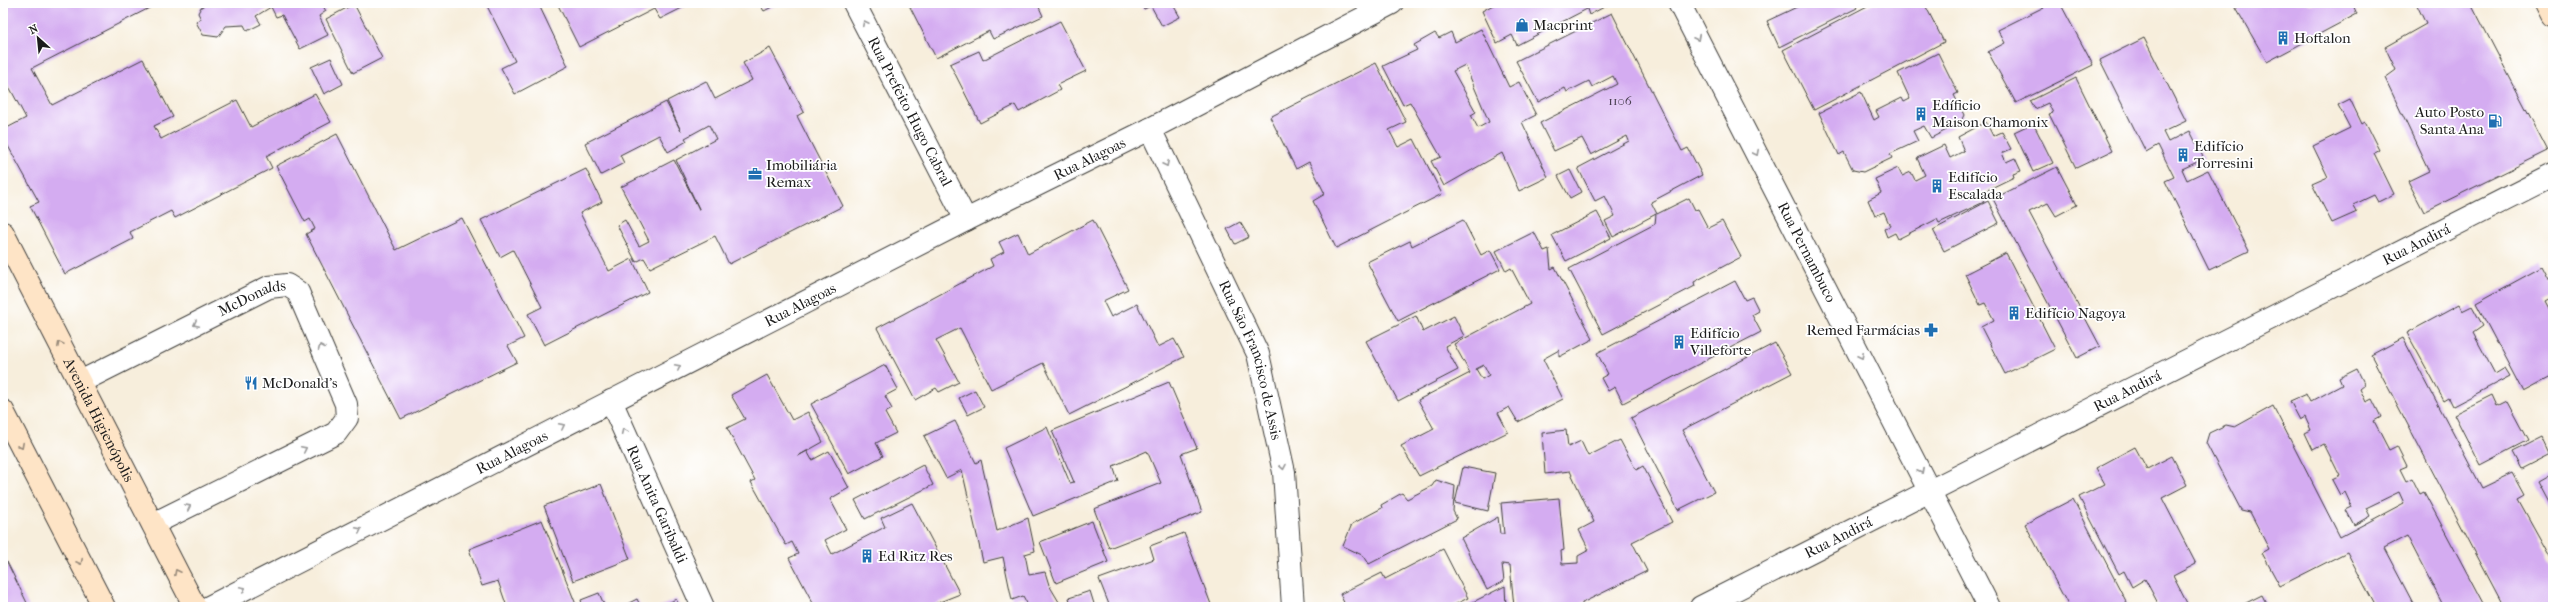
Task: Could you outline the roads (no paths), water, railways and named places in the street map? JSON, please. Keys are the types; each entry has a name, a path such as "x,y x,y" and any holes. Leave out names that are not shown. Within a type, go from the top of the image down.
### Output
{"main road":[{"path":"2547,3 2553,15"},
{"name":"Avenida Higienópolis","path":"3,233 195,607"},
{"path":"3,411 104,607"}],"street":[{"name":"Rua Prefeito Hugo Cabral","path":"854,3 966,220"},
{"name":"Rua Alagoas","path":"209,607 966,220 1150,129 1392,3"},
{"name":"Rua Pernambuco","path":"1679,3 1989,607"},
{"name":"Rua São Francisco de Assis","path":"1150,129 1258,354 1284,472 1293,607"},
{"name":"Rua Andirá","path":"1701,607 1931,492 2553,175"},
{"name":"McDonalds","path":"80,382 269,288 287,285 298,292 346,404 347,418 336,433 153,524"},
{"name":"Rua Anita Garibaldi","path":"611,401 702,607"}],"place":[{"name":"Macprint","path":"1522,25"},
{"name":"Hoftalon","path":"2283,38"},
{"name":"Edíficio Maison Chamonix","path":"1921,114"},
{"name":"Auto Posto Santa Ana","path":"2495,121"},
{"name":"Edifício Torresini","path":"2183,155"},
{"name":"Imobiliária Remax","path":"755,174"},
{"name":"Edifício Escalada","path":"1937,186"},
{"name":"Edifício Nagoya","path":"2014,313"},
{"name":"Remed Farmácias","path":"1931,330"},
{"name":"Edifício Villeforte","path":"1679,342"},
{"name":"McDonald's","path":"251,383"},
{"name":"Ed Ritz Res","path":"867,556"}]}
